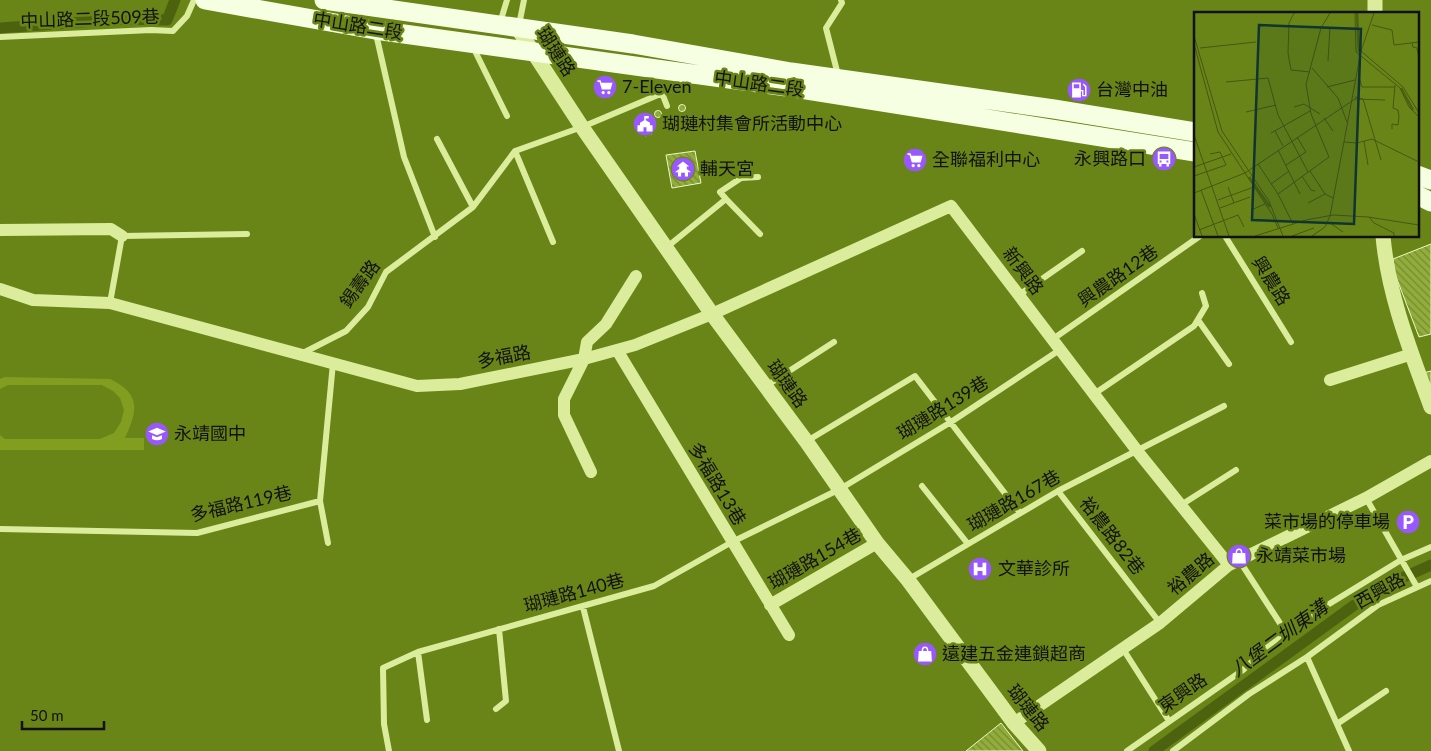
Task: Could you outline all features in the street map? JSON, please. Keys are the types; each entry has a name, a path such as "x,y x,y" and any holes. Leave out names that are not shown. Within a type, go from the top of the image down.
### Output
{"main road":[{"name":"中山路二段","path":"205,0 375,30 704,76 837,87 1054,109 1194,132"},
{"name":"中山路二段","path":"324,0 359,3 499,26 633,44 837,87 1194,152"},
{"path":"1418,196 1431,202"}],"street":[{"name":"瑚璉路","path":"518,28 582,127 712,314 806,441 877,543 908,580 1014,723 1039,751"},
{"name":"新興路","path":"712,314 951,206 1138,452 1181,506 1234,563"},
{"path":"0,230 111,229 122,236"},
{"path":"1383,238 1385,264 1412,354 1431,407"},
{"path":"591,472 564,415 564,399 584,359 587,342 606,324 636,276"},
{"path":"0,289 33,300 110,303 299,355"},
{"name":"多福路","path":"299,355 417,386 460,384 584,359 617,350 712,314"},
{"name":"多福路13巷","path":"617,350 770,605 790,635"},
{"path":"1330,380 1412,354"},
{"name":"裕農路","path":"1014,723 1160,623 1234,563 1366,498 1431,461"},
{"name":"瑚璉路154巷","path":"770,605 877,543"}],"lane":[{"name":"中山路二段509巷","path":"0,38 151,30 173,31 187,16 194,0"},
{"path":"499,26 507,0"},
{"path":"518,28 524,0"},
{"path":"837,87 826,28 842,3 841,0"},
{"path":"375,30 404,157 435,237"},
{"path":"472,43 506,116"},
{"path":"553,242 515,151 582,127 704,76"},
{"path":"662,93 667,106"},
{"path":"437,139 473,207"},
{"name":"錫壽路","path":"299,355 346,331 368,307 386,272 473,207 515,151"},
{"path":"758,176 741,178 720,192 760,234"},
{"path":"666,248 726,199"},
{"path":"110,303 122,236 247,234"},
{"name":"興農路12巷","path":"1057,344 1197,238"},
{"name":"興農路","path":"1226,238 1291,342"},
{"path":"1019,295 1082,251"},
{"path":"1094,394 1194,326 1206,306 1202,293"},
{"path":"1198,320 1229,364"},
{"path":"766,386 834,342"},
{"name":"瑚璉路139巷","path":"840,489 952,422 1057,344"},
{"name":"多福路119巷","path":"0,528 197,533 320,501 333,363"},
{"path":"806,441 916,376 1020,514"},
{"name":"瑚璉路167巷","path":"908,580 1058,492 1224,406"},
{"path":"1181,506 1236,470"},
{"path":"922,486 968,544"},
{"name":"瑚璉路140巷","path":"389,751 384,724 382,668 418,652 654,586 732,542 840,489"},
{"name":"裕農路82巷","path":"1058,492 1160,623"},
{"path":"1366,498 1417,587"},
{"path":"320,501 328,543"},
{"name":"東興路","path":"1127,751 1243,670 1285,631 1401,560 1431,547"},
{"name":"新興路","path":"1234,563 1285,631"},
{"name":"西興路","path":"1173,751 1249,694 1307,657 1378,605 1431,581"},
{"path":"583,607 619,751"},
{"path":"496,710 506,701 499,629"},
{"path":"1123,649 1169,721"},
{"path":"418,652 427,720"},
{"path":"1307,657 1349,751"},
{"path":"1337,724 1386,690"},
{"path":"1184,744 1187,751"}],"green space":[{"path":"5,377 110,379 120,385 132,397 134,411 125,438 144,438 144,450 0,450 0,435 5,439 100,439 114,433 121,422 124,410 120,398 113,391 102,385 8,385 0,389 0,379"}],"building":[{"path":"682,104 686,108 682,112 678,108"},
{"path":"658,110 662,114 658,118 654,114"},
{"name":"瑚璉村集會所活動中心","path":"645,113 652,134 645,136 638,115"},
{"name":"輔天宮","path":"695,151 701,183 672,188 666,155"},
{"path":"1431,244 1431,334 1419,337 1395,274 1393,259"},
{"path":"1431,371 1431,395 1423,373"},
{"path":"1001,723 1023,751 966,751"}],"waterway":[{"path":"0,28 121,19 167,20 175,0"},
{"name":"八堡二圳東溝","path":"1154,751 1375,590 1431,565"}],"place":[{"name":"7-Eleven","path":"605,87"},
{"name":"台灣中油","path":"1079,90"},
{"name":"瑚璉村集會所活動中心","path":"645,124"},
{"name":"永興路口","path":"1164,159"},
{"name":"全聯福利中心","path":"915,160"},
{"name":"輔天宮","path":"683,169"},
{"name":"永靖國中","path":"157,434"},
{"name":"菜市場的停車場","path":"1408,522"},
{"name":"永靖菜市場","path":"1239,556"},
{"name":"文華診所","path":"980,569"},
{"name":"遠建五金連鎖超商","path":"925,654"}]}
